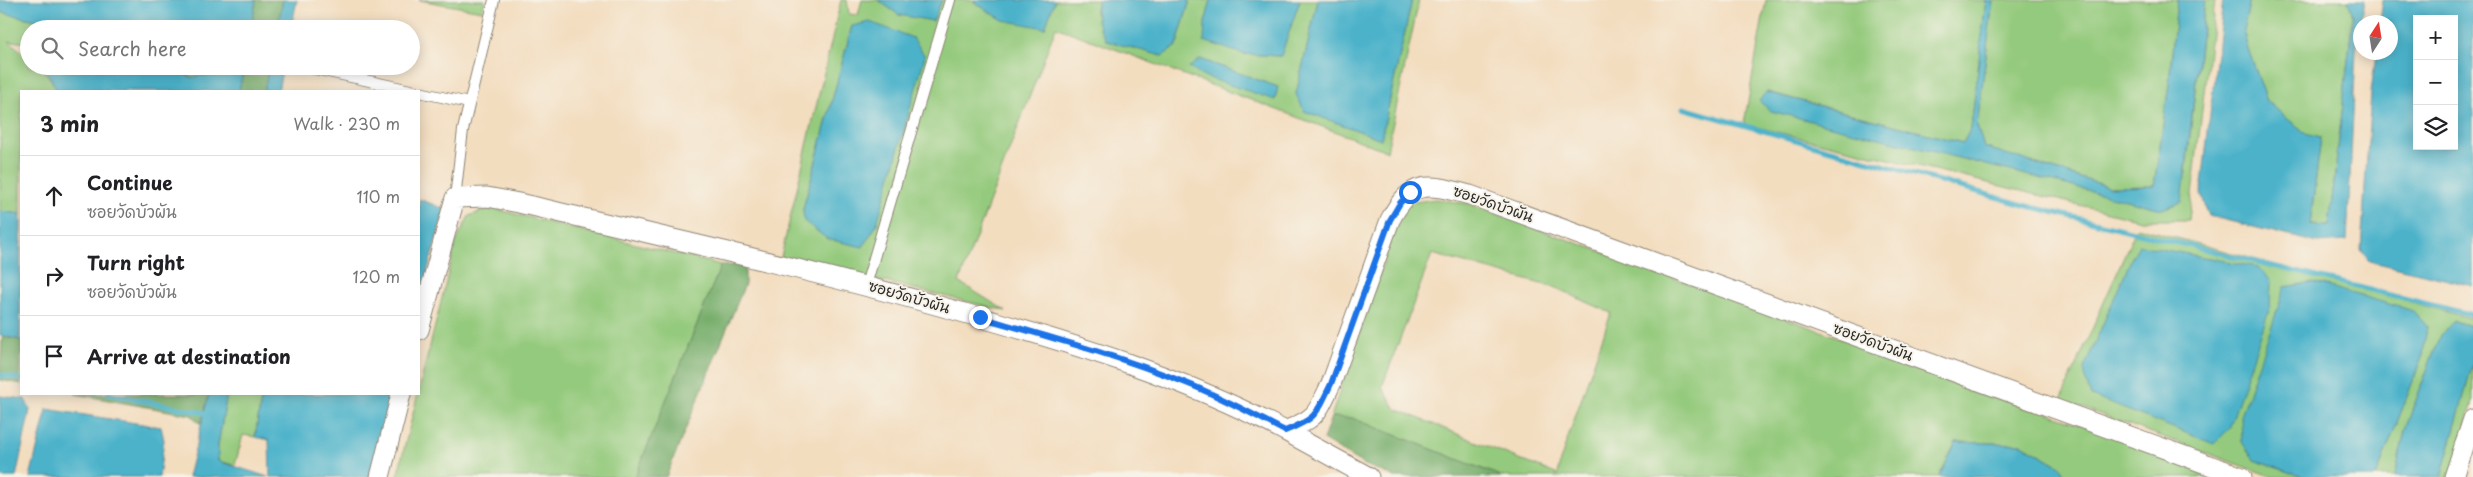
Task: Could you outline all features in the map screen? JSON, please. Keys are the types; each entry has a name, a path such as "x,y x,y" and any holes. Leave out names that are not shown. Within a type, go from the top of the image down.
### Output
{"street":[{"name":"ซอยวัดบัวผัน","path":"455,198 486,197 519,203 866,285 1085,347 1186,383 1236,405 1285,431 1310,421 1321,405 1331,384 1390,220 1400,203 1410,192 1426,186 1434,187 1470,195 2242,477"},
{"path":"420,326 455,198"},
{"path":"380,477 401,395"},
{"path":"2454,477 2473,419"},
{"path":"1285,431 1338,462 1369,477"}],"lane":[{"path":"455,198 458,160 469,103 494,0"},
{"path":"866,285 950,0"},
{"path":"341,75 408,90"},
{"path":"420,93 469,103"}],"green space":[{"path":"256,0 283,0 279,20 253,20"},
{"path":"419,0 485,0 482,11"},
{"path":"841,0 847,0 849,14 858,15 862,0 878,0 899,15 940,6 942,0 974,0 975,3 1049,16 1055,0 1098,0 1095,13 1107,41 1132,47 1176,47 1190,0 1211,0 1205,23 1243,54 1280,56 1300,0 1318,0 1296,94 1381,139 1412,0 1419,0 1387,151 1056,27 959,282 1006,311 781,257","holes":["852,26 804,221 803,209","1200,59 1277,87 1275,99"]},
{"path":"1766,0 1986,0 1971,128 1963,143 1767,92 2162,209 2186,173 2205,0 2215,0 2189,220 2141,220 1744,124"},
{"path":"1993,0 2177,0 2169,84 2154,186 2109,187 1984,147 1977,126"},
{"path":"2250,0 2348,0 2353,16 2329,226 2310,225 2321,137 2304,133 2267,101 2247,46 2243,29"},
{"path":"0,12 36,20 20,20 20,42 9,41 20,50 20,75 47,75 56,90 20,90 20,214 0,211"},
{"path":"185,75 203,75 192,77"},
{"path":"242,75 267,75 264,90 239,90"},
{"path":"1435,199 1469,204 2226,477 2066,477 2060,466 2022,444 1956,442 1939,477 1503,477 1352,418 1331,417 1392,237 1408,203","holes":["1432,254 1556,288 1611,313 1560,461 1558,475 1396,409 1382,387"]},
{"path":"491,208 721,265 635,477 397,477 418,395 420,395 420,385 456,242 469,216"},
{"path":"2137,227 2473,319 2473,327 2454,321 2440,335 2405,430 2395,477 2376,477 2423,355 2427,326 2254,460 2304,477 2273,477 2061,400"},
{"path":"721,265 745,266 745,284 666,477 635,477"},
{"path":"2,337 20,340 20,384 0,380"},
{"path":"2473,363 2473,402 2452,477 2441,477"},
{"path":"81,395 209,395 201,424 191,415"},
{"path":"227,395 262,395 255,437 243,435 235,465 218,461 218,445"},
{"path":"1331,417 1352,418 1503,477 1395,477 1363,464 1323,440"}],"water":[{"path":"0,0 256,0 253,20 36,20 0,12"},
{"path":"283,0 297,0 293,20 279,20"},
{"path":"878,0 942,0 933,21 899,15"},
{"path":"974,0 1055,0 1045,28 1003,20 975,3"},
{"path":"1098,0 1190,0 1176,47 1162,56 1107,41 1097,21"},
{"path":"1211,0 1300,0 1281,56 1243,54 1204,41 1205,23"},
{"path":"1318,0 1412,0 1381,139 1304,111 1296,94"},
{"path":"1986,0 1993,0 1977,126 1984,147 2109,187 2154,186 2169,84 2177,0 2205,0 2182,202 2162,209 1771,111 1759,101 1766,92 1963,143 1971,128"},
{"path":"2223,0 2250,0 2243,30 2267,101 2304,133 2321,137 2310,225 2329,226 2353,16 2353,60 2356,60 2347,241 2318,243 2209,216 2201,193"},
{"path":"2348,0 2364,0 2362,15 2353,16"},
{"path":"2383,0 2473,0 2473,286 2369,261 2361,250 2371,92 2375,60 2398,60 2398,15 2381,15"},
{"path":"870,22 913,38 925,56 877,224 863,247 827,239 804,221 803,209 852,26"},
{"path":"1200,59 1278,87 1275,100 1206,77 1189,68"},
{"path":"49,75 185,75 192,77 202,75 242,75 239,90 56,90"},
{"path":"267,75 281,75 278,90 264,90"},
{"path":"420,199 445,209 420,297"},
{"path":"0,211 20,214 20,340 0,335"},
{"path":"2139,245 2258,267 2271,281 2270,307 2229,429 2214,444 2091,396 2084,368 2131,259"},
{"path":"2313,282 2413,311 2427,326 2423,355 2376,477 2304,477 2254,460 2242,442 2241,416 2285,287"},
{"path":"2454,321 2473,327 2473,363 2441,477 2395,477 2405,430 2440,335"},
{"path":"209,395 227,395 218,445 218,461 268,477 188,477"},
{"path":"262,395 392,395 371,477 270,477 269,440 255,437"},
{"path":"0,396 25,399 30,410 16,477 0,477"},
{"path":"47,409 161,427 164,440 159,477 30,477"},
{"path":"1956,442 2022,444 2060,466 2066,477 1939,477"}],"waterway":[{"path":"1683,108 2024,205 2473,315"},
{"path":"0,375 20,379"},
{"path":"113,395 210,414"}],"route":[{"path":"980,317 1085,347 1186,383 1236,405 1285,431 1310,421 1321,405 1331,384 1390,220 1400,203 1410,192"}]}
